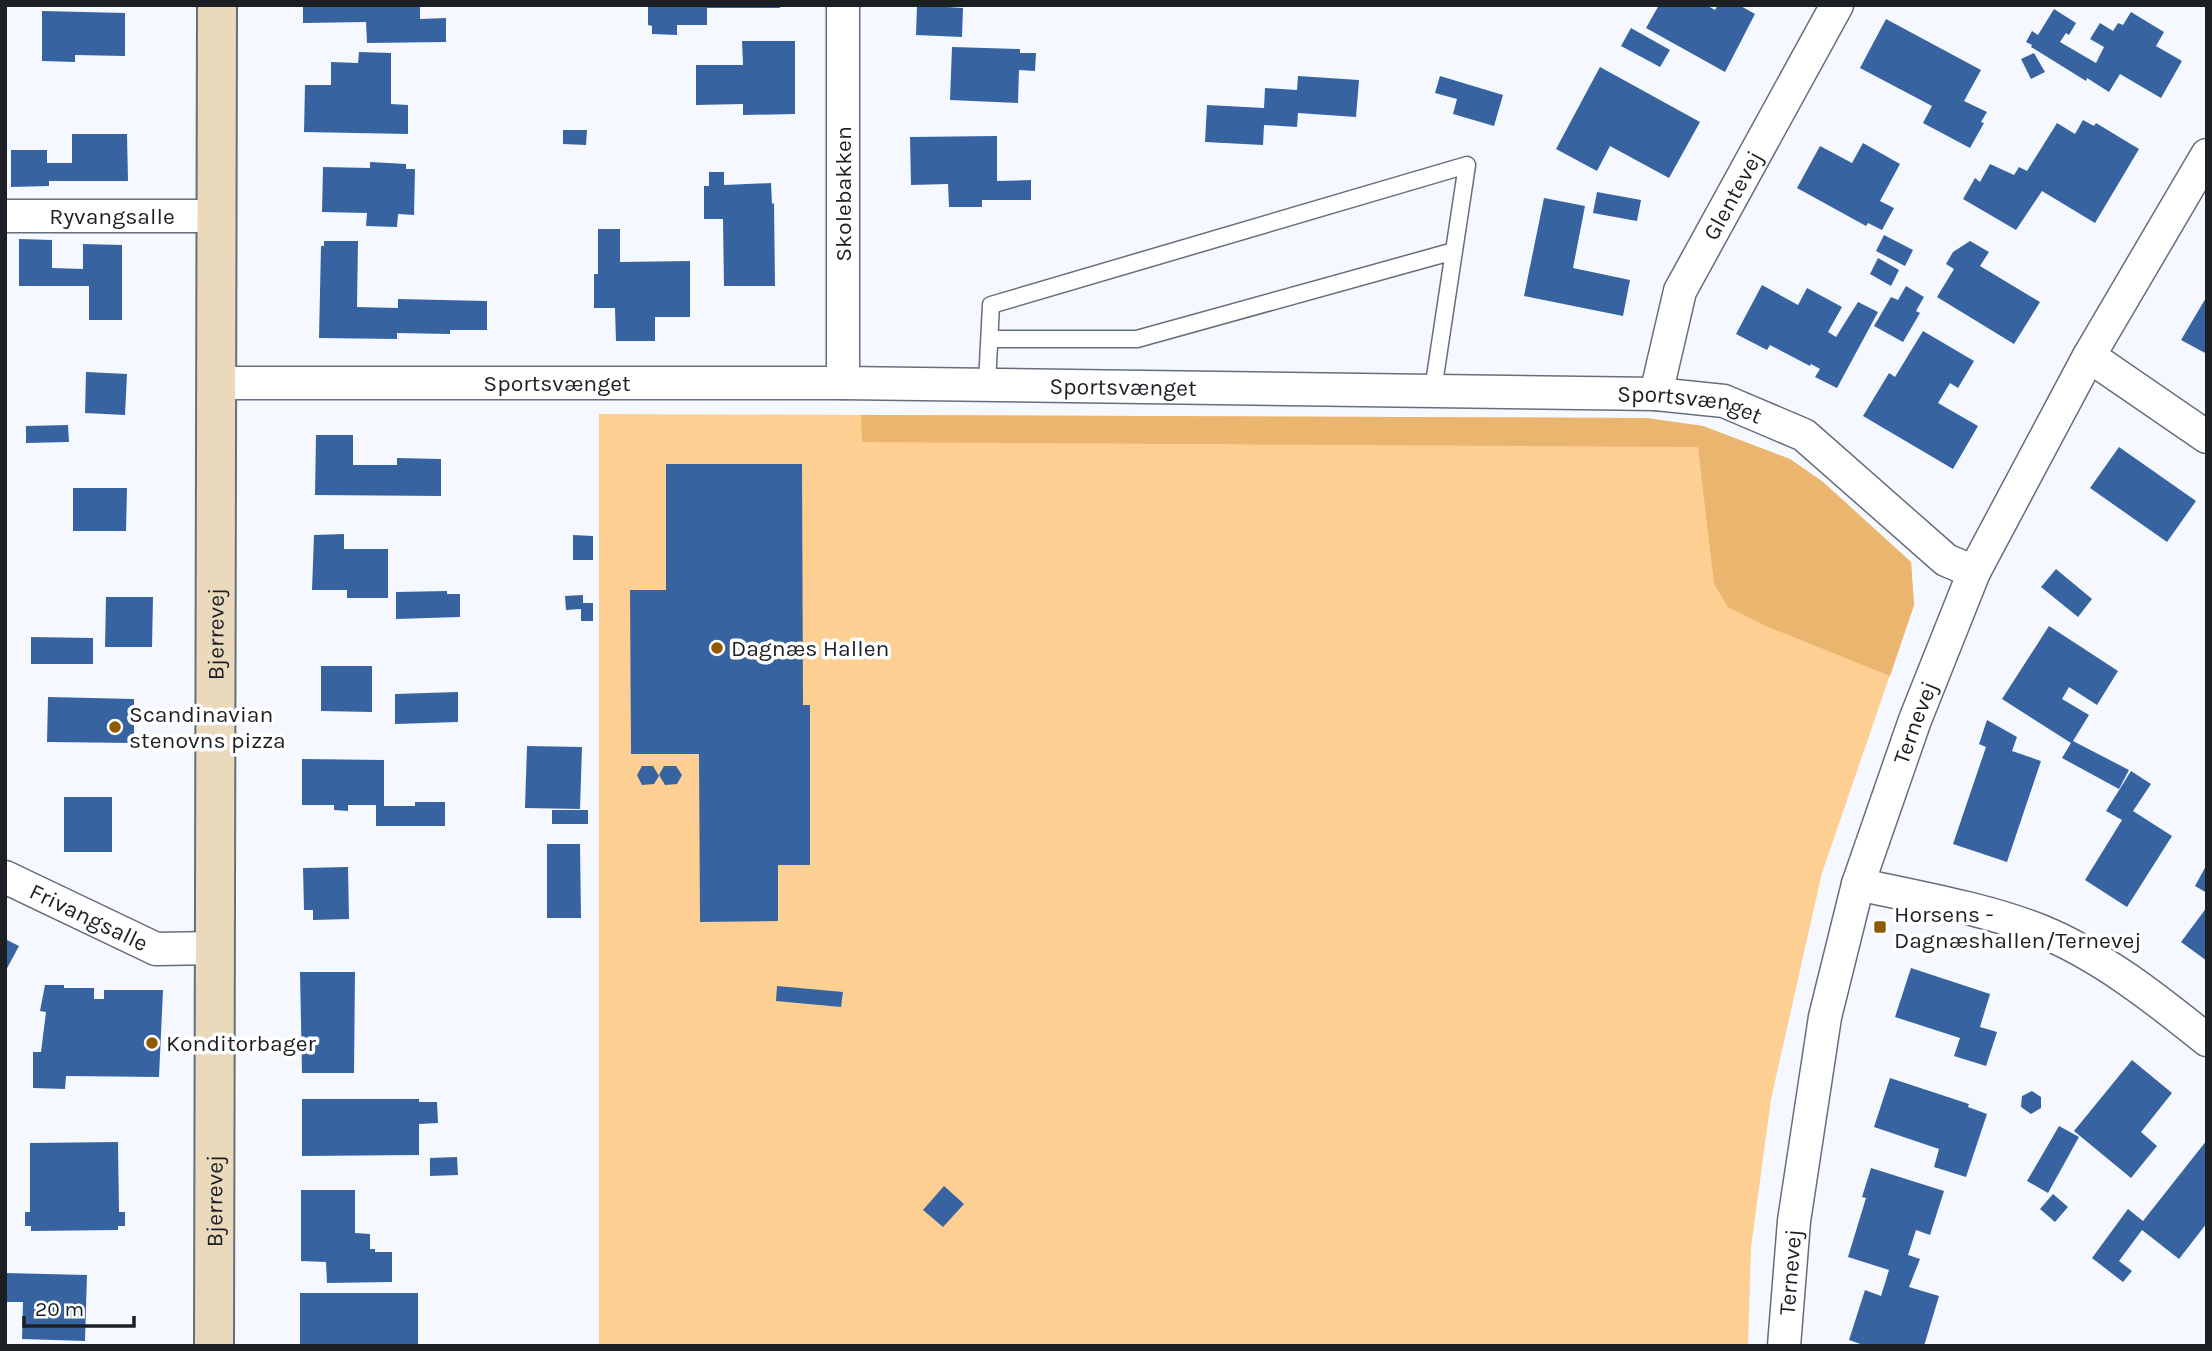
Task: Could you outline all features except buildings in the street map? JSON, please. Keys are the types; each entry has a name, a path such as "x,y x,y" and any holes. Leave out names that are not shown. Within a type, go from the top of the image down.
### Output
{"street":[{"name":"Bjerrevej","path":"214,1346 217,5"},
{"name":"Skolebakken","path":"843,5 843,383"},
{"name":"Glentevej","path":"1656,394 1680,291 1837,5"},
{"name":"Ternevej","path":"1784,1346 1794,1221 1825,1017 1858,884 1915,720 1975,572 2089,356 2207,155"},
{"name":"Ryvangsalle","path":"5,216 217,216"},
{"path":"2089,356 2207,437"},
{"name":"Sportsvænget","path":"217,383 987,384 1656,394 1724,401 1804,435 1946,560 1975,572"},
{"name":"Frivangsalle","path":"5,877 156,949 215,948"},
{"path":"1858,884 1997,916 2043,932 2087,955 2148,993 2207,1040"}],"lane":[{"path":"987,384 991,305 1467,165 1433,390"},
{"path":"990,339 1137,339 1454,251"}],"shaded area":[{"path":"599,414 1646,418 1703,426 1790,459 1823,482 1911,562 1914,605 1822,873 1771,1099 1751,1248 1748,1346 599,1346"},
{"path":"861,415 1646,418 1703,426 1790,459 1823,482 1911,562 1914,605 1890,676 1766,626 1728,607 1714,584 1698,447 862,442"}],"place":[{"name":"Dagnæs Hallen","path":"717,648"},
{"name":"Scandinavian stenovns pizza","path":"115,727"},
{"name":"Horsens - Dagnæshallen/Ternevej","path":"1880,927"},
{"name":"Konditorbager","path":"152,1043"}]}
